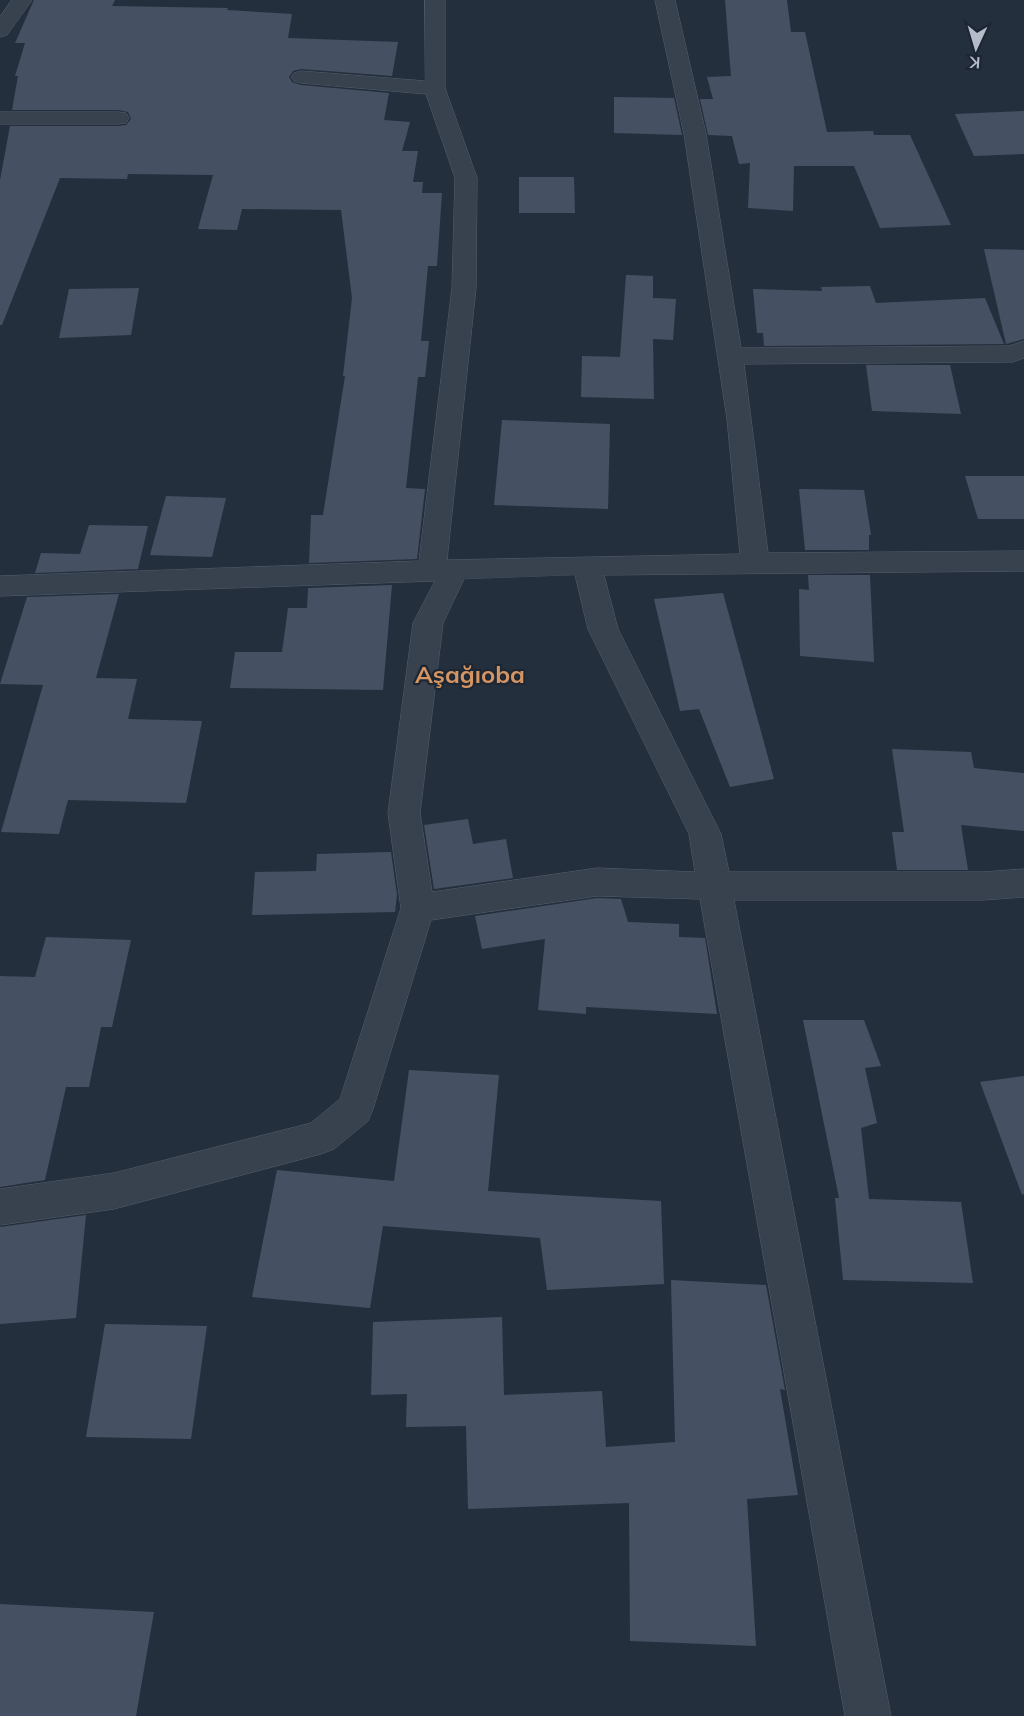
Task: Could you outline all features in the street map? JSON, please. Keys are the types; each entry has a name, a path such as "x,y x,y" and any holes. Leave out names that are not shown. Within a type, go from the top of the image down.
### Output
{"street":[{"path":"0,31 22,0"},
{"path":"432,570 464,288 466,178 435,88 435,0"},
{"path":"665,0 695,134 730,356 755,563"},
{"path":"301,77 435,88"},
{"path":"0,118 118,118"},
{"path":"730,356 1013,354 1024,349"},
{"path":"0,586 587,565 1024,561"},
{"path":"587,565 603,629 705,834 868,1716"},
{"path":"0,1206 114,1191 321,1137 355,1109 418,908 404,813 428,623 452,575 432,570"},
{"path":"418,908 597,882 715,886 983,886 1024,883"}],"building":[{"path":"34,0 115,0 112,6 228,8 227,10 292,14 288,38 398,42 392,76 301,69 293,71 289,77 292,82 301,85 389,93 384,120 410,122 402,151 418,151 413,182 423,182 422,193 442,193 437,266 428,266 421,341 429,341 425,377 418,377 406,488 425,489 417,559 309,563 311,515 323,515 345,376 343,376 352,298 341,210 242,209 237,230 198,229 213,175 128,174 127,179 60,178 2,325 0,325 0,180 10,126 118,126 126,125 131,119 128,112 118,110 12,110 18,76 15,76 25,43 15,43"},
{"path":"725,0 787,0 791,32 805,32 827,132 873,131 874,135 910,135 951,225 880,228 854,166 794,166 793,211 748,208 750,163 739,164 732,136 708,135 700,99 713,99 707,77 731,76"},
{"path":"614,97 674,98 682,135 614,133"},
{"path":"1024,111 1024,154 974,156 955,114"},
{"path":"519,177 574,177 575,213 519,213"},
{"path":"984,249 1024,250 1024,339 1006,344"},
{"path":"626,275 653,276 653,298 676,299 673,340 653,339 654,399 581,397 582,356 620,357"},
{"path":"870,286 876,303 985,298 1004,344 764,346 763,333 757,333 753,289 822,291 821,287"},
{"path":"139,288 131,335 59,338 69,289"},
{"path":"866,365 950,365 961,414 872,411"},
{"path":"502,420 610,424 608,509 494,505"},
{"path":"965,476 1024,476 1024,519 978,519"},
{"path":"799,489 864,490 871,535 869,535 869,550 805,550"},
{"path":"166,496 226,498 212,557 150,555"},
{"path":"89,525 148,526 138,569 35,573 41,553 80,554"},
{"path":"808,575 870,575 874,662 800,656 799,589 809,590"},
{"path":"392,585 383,690 230,688 235,652 282,652 288,608 307,608 308,588"},
{"path":"723,593 774,779 730,787 699,709 680,711 654,599"},
{"path":"119,594 96,678 137,679 128,719 202,721 186,803 68,800 59,834 1,832 43,685 0,684 27,597"},
{"path":"892,749 971,752 974,768 1024,773 1024,831 961,825 968,870 897,870 892,832 904,832"},
{"path":"468,819 473,844 506,839 513,878 434,889 424,825"},
{"path":"391,852 397,895 395,912 252,915 255,872 316,871 317,854"},
{"path":"597,898 621,899 628,922 679,924 679,937 705,938 717,1014 586,1007 586,1014 538,1010 545,939 482,949 475,916"},
{"path":"46,937 131,940 112,1027 101,1027 89,1087 66,1087 45,1180 0,1187 0,976 35,977"},
{"path":"803,1020 864,1020 881,1066 865,1068 877,1123 861,1128 869,1199 961,1202 973,1283 843,1280 835,1198 839,1198"},
{"path":"409,1070 499,1075 488,1191 661,1201 664,1284 547,1290 540,1238 383,1226 370,1308 252,1297 277,1170 394,1181"},
{"path":"1024,1076 1024,1194 1022,1195 980,1082"},
{"path":"86,1215 76,1318 0,1324 0,1227"},
{"path":"671,1280 766,1285 785,1390 780,1389 798,1495 747,1499 756,1646 630,1641 629,1503 468,1509 466,1426 406,1427 407,1394 371,1395 373,1322 502,1317 504,1395 602,1391 606,1447 675,1442"},
{"path":"105,1324 207,1326 191,1439 86,1437"},
{"path":"0,1604 154,1612 136,1716 0,1716"}],"district":[{"name":"Aşağıoba","path":"470,675"}]}
